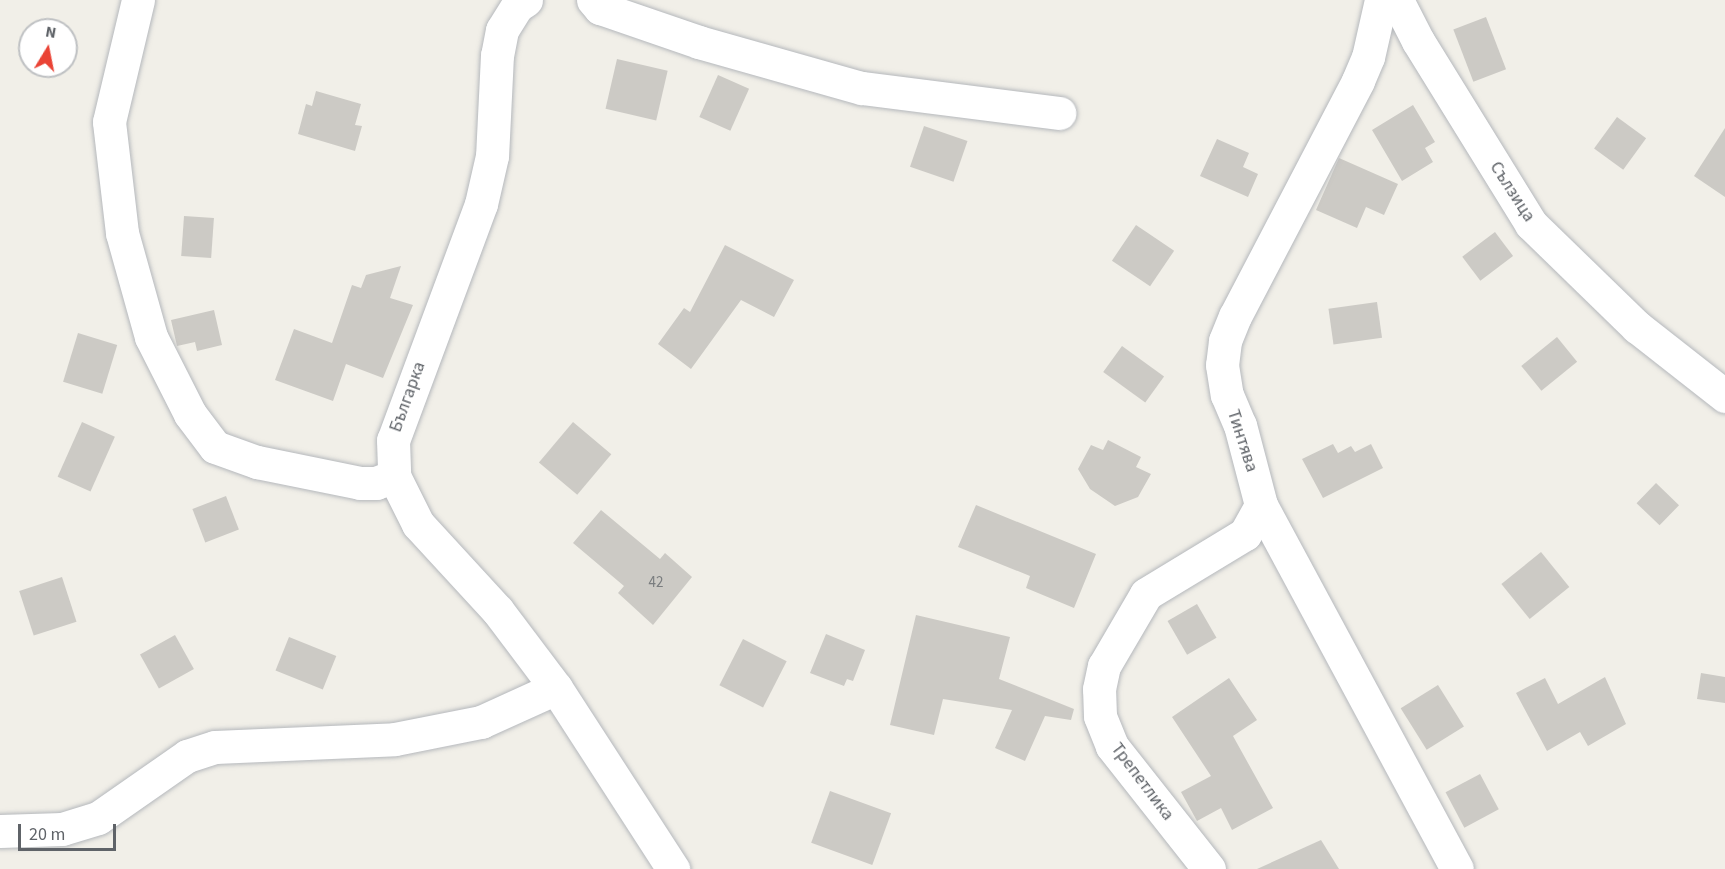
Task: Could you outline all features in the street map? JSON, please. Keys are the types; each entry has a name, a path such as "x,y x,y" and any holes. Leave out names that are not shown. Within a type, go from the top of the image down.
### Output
{"street":[{"path":"138,0 109,122 122,233 151,337 190,414 215,447 257,462 360,483 376,483 394,476"},
{"name":"Българка","path":"526,0 517,6 502,30 497,55 492,156 481,204 393,440 394,476 418,524 498,611 556,688 673,869"},
{"path":"593,0 600,8 699,42 862,88 1059,113"},
{"name":"Тинтява","path":"1381,0 1368,57 1358,81 1225,341 1222,364 1227,395 1240,425 1261,505 1457,869"},
{"name":"Сълзица","path":"1397,0 1418,41 1531,224 1637,327 1725,396"},
{"name":"Трепетлика","path":"1209,869 1112,746 1100,716 1099,688 1104,666 1146,594 1245,534 1261,505"},
{"path":"0,831 62,829 98,818 187,756 215,747 395,740 481,722 556,688"}],"building":[{"path":"1486,17 1506,69 1473,82 1453,30"},
{"path":"617,59 668,71 656,120 606,109"},
{"path":"718,75 749,89 730,131 699,117"},
{"path":"316,91 361,104 355,125 362,126 355,151 298,134 306,104 312,106"},
{"path":"1413,105 1435,142 1425,148 1433,162 1402,181 1372,130"},
{"path":"1617,117 1646,138 1623,170 1594,149"},
{"path":"924,126 967,141 953,182 910,167"},
{"path":"1725,128 1725,197 1694,176"},
{"path":"1217,139 1249,153 1243,167 1258,174 1248,197 1200,176"},
{"path":"1339,158 1398,184 1384,215 1366,207 1357,228 1316,210"},
{"path":"184,216 214,218 211,258 181,256"},
{"path":"1136,225 1174,251 1150,286 1112,261"},
{"path":"1495,232 1513,256 1480,281 1462,257"},
{"path":"725,245 794,280 774,317 741,300 691,369 658,344 684,308 690,312"},
{"path":"401,266 390,298 413,305 383,378 346,364 333,401 275,380 294,329 332,343 352,285 361,288 366,275"},
{"path":"1377,302 1382,338 1333,344 1328,309"},
{"path":"214,310 222,345 197,351 195,342 177,346 171,320"},
{"path":"78,333 117,345 102,394 63,382"},
{"path":"1557,337 1577,362 1541,391 1521,366"},
{"path":"1122,346 1164,377 1145,402 1103,372"},
{"path":"82,422 115,437 90,491 58,477"},
{"path":"573,422 611,454 577,495 539,463"},
{"path":"1108,440 1141,457 1136,467 1151,474 1138,497 1115,506 1090,489 1078,469 1091,445 1103,450"},
{"path":"1333,444 1338,453 1351,446 1355,452 1371,444 1383,468 1323,498 1302,459"},
{"path":"1656,483 1679,505 1660,525 1637,503"},
{"path":"226,496 239,530 205,543 192,509"},
{"path":"976,505 1096,554 1074,608 1026,588 1030,576 958,547"},
{"path":"601,510 660,559 665,553 692,577 653,625 618,593 624,586 573,543"},
{"path":"1541,552 1569,587 1530,619 1501,584"},
{"path":"62,577 77,622 34,636 19,591"},
{"path":"1197,604 1216,638 1187,655 1168,621"},
{"path":"916,615 1010,637 999,679 1074,709 1071,720 1045,716 1025,761 995,748 1012,710 943,699 934,735 890,725"},
{"path":"826,634 865,650 853,681 847,679 844,686 810,673"},
{"path":"175,635 194,669 159,689 140,654"},
{"path":"289,637 336,656 323,689 276,670"},
{"path":"743,639 787,661 763,708 719,685"},
{"path":"1701,673 1725,677 1725,703 1697,699"},
{"path":"1605,677 1626,724 1588,746 1580,732 1547,751 1516,693 1545,678 1558,704"},
{"path":"1229,678 1257,720 1233,736 1273,808 1232,830 1221,808 1197,821 1181,792 1211,776 1172,717"},
{"path":"1438,685 1464,727 1427,750 1401,708"},
{"path":"1480,774 1499,809 1464,828 1446,792"},
{"path":"830,791 891,813 872,865 811,843"},
{"path":"1321,840 1339,869 1257,869"}]}
